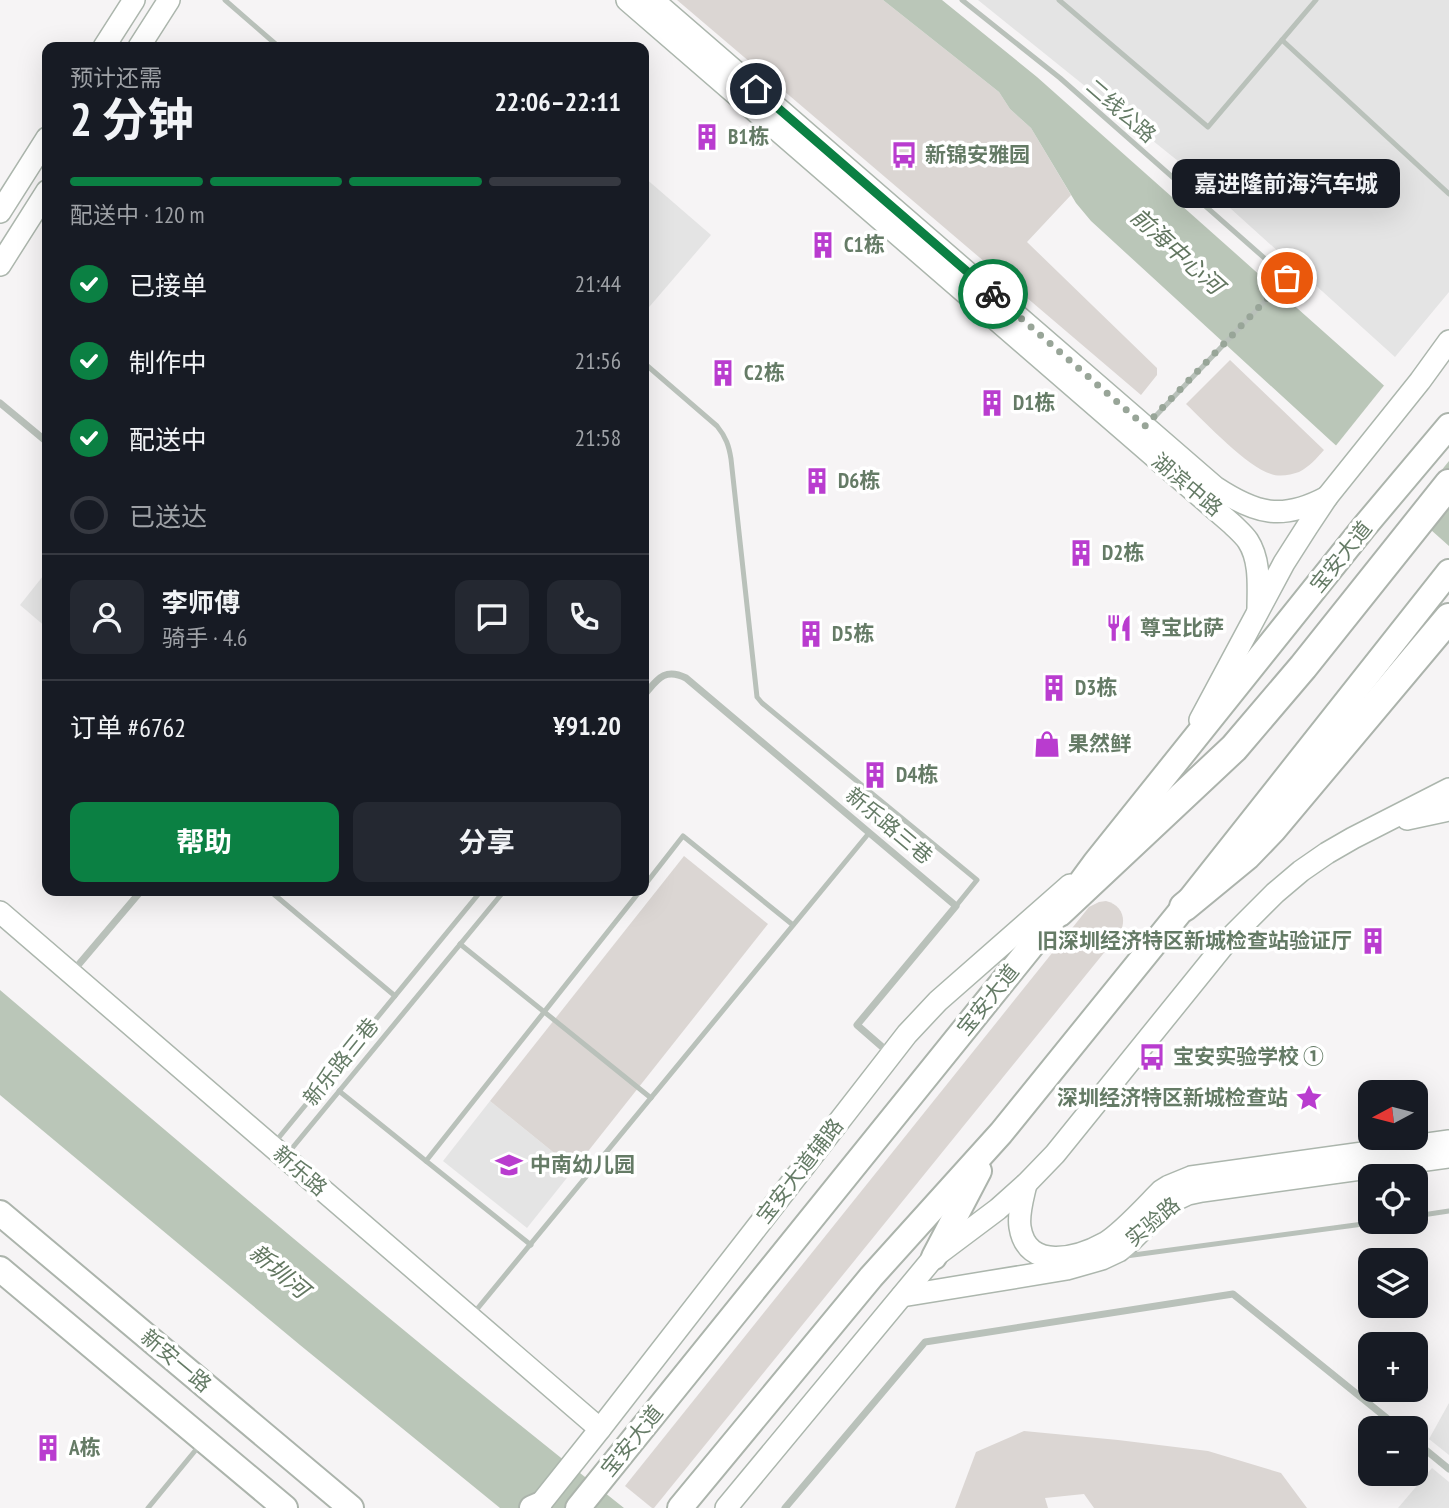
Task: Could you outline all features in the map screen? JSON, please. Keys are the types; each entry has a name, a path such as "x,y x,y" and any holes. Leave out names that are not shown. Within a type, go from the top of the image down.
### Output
{"highway":[{"path":"1059,912 1234,748 1303,667 1449,484"},
{"path":"1184,907 1246,856 1272,830 1449,618"}],"main road":[{"path":"107,42 134,0"},
{"path":"142,42 169,0"},
{"name":"湖滨中路","path":"626,0 1180,468 1238,502 1258,509 1279,512 1293,510 1328,496"},
{"name":"湖滨中路","path":"653,0 1145,426 1250,543 1257,569 1258,610"},
{"path":"0,212 42,146"},
{"path":"0,265 42,199"},
{"path":"1181,756 1284,563 1328,496 1449,341"},
{"path":"1417,385 1449,356"},
{"name":"宝安大道","path":"578,1508 1059,912 1095,863 1364,527 1449,426"},
{"path":"680,1508 871,1277 1001,1133 1442,581"},
{"path":"934,1257 998,1209 1063,1145 1228,940 1275,893 1327,853 1449,789"},
{"path":"1374,827 1449,810"},
{"name":"宝安大道辅路","path":"536,1507 600,1429 906,1034 938,1001 1095,863"},
{"name":"新乐路","path":"0,912 600,1429"},
{"path":"726,1508 934,1257 1001,1133"},
{"name":"实验路","path":"1026,1184 1020,1220 1024,1238 1034,1251 1042,1256 1060,1258 1106,1242 1161,1191 1191,1177 1449,1142"},
{"name":"实验路","path":"902,1296 1067,1269 1102,1259 1119,1251 1131,1241 1169,1203 1188,1194 1449,1157"},
{"name":"新安一路","path":"0,1213 351,1508"},
{"name":"新安一路","path":"0,1269 204,1440"},
{"path":"225,1457 285,1508"}],"street":[{"path":"0,403 42,438"},
{"name":"新乐路三巷","path":"649,690 666,674 686,678 956,906"},
{"path":"71,973 137,896"},
{"path":"891,1054 857,1025 956,906"},
{"path":"785,1508 925,1342 1233,1293 1384,1416"},
{"path":"1428,1452 1449,1469"}],"lane":[{"path":"225,0 273,42"},
{"name":"二线公路","path":"961,0 1060,78 1287,278 1145,426"},
{"path":"1059,0 1208,127 1316,0"},
{"path":"1282,40 1449,194"},
{"path":"649,367 717,426 729,445 757,697 977,880 956,906"},
{"path":"471,1317 869,833"},
{"path":"649,880 683,836 793,925"},
{"path":"276,896 395,996"},
{"path":"278,1152 395,996 477,896"},
{"name":"新乐路三巷","path":"278,1152 339,1091 500,896"},
{"path":"426,1161 636,896"},
{"path":"460,944 651,1098"},
{"path":"339,1091 531,1245"},
{"path":"1428,1214 1449,1211"},
{"path":"1102,1259 1358,1225"},
{"path":"148,1508 204,1440 225,1457"}],"shaded area":[{"path":"677,0 883,0 999,92 1010,109 1031,128 1071,195 1027,242 1157,368 1157,375 1141,395"},
{"path":"978,0 1449,0 1449,292 1395,357 1178,161"},
{"path":"649,181 711,235 649,307"},
{"path":"1230,360 1324,450 1306,468 1296,473 1281,475 1261,470 1227,444 1186,404"},
{"path":"42,577 42,624 20,605"},
{"path":"684,856 768,924 574,1169 490,1101"},
{"path":"1106,901 1122,913 1120,933 652,1508 625,1486 1089,907"},
{"name":"中南幼儿园","path":"490,1101 574,1169 527,1228 443,1161"},
{"path":"1449,1403 1449,1455 1429,1439"},
{"path":"1024,1431 1208,1451 1281,1473 1307,1508 1094,1508 1084,1494 1045,1498 1048,1508 955,1508 976,1452"},
{"path":"1432,1468 1449,1482 1449,1508 1398,1508 1417,1486 1428,1486 1428,1473"}],"water":[{"name":"前海中心河","path":"883,0 942,0 1037,77 1449,446 1449,546 1091,221 1076,203 1031,128 1010,109 999,92"},
{"name":"新圳河","path":"0,990 388,1317 624,1508 500,1508 300,1345 0,1095"}],"pier":[{"path":"1386,383 1449,441 1449,461 1407,513 1334,448"}],"way so far":[{"path":"993,294 1145,426 1287,278"}],"place":[{"name":"B1栋","path":"707,137"},
{"name":"新锦安雅园","path":"904,155"},
{"name":"C1栋","path":"823,245"},
{"name":"嘉进隆前海汽车城","path":"1287,278"},
{"name":"C2栋","path":"723,373"},
{"name":"D1栋","path":"992,403"},
{"name":"D6栋","path":"817,481"},
{"name":"D2栋","path":"1081,553"},
{"name":"尊宝比萨","path":"1119,628"},
{"name":"D5栋","path":"811,634"},
{"name":"D3栋","path":"1054,688"},
{"name":"果然鲜","path":"1047,744"},
{"name":"D4栋","path":"875,775"},
{"name":"旧深圳经济特区新城检查站验证厅","path":"1373,941"},
{"name":"宝安实验学校 ①","path":"1152,1057"},
{"name":"深圳经济特区新城检查站","path":"1309,1098"},
{"name":"中南幼儿园","path":"509,1165"},
{"name":"A栋","path":"48,1448"}],"route":[{"path":"756,89 993,294"}]}
